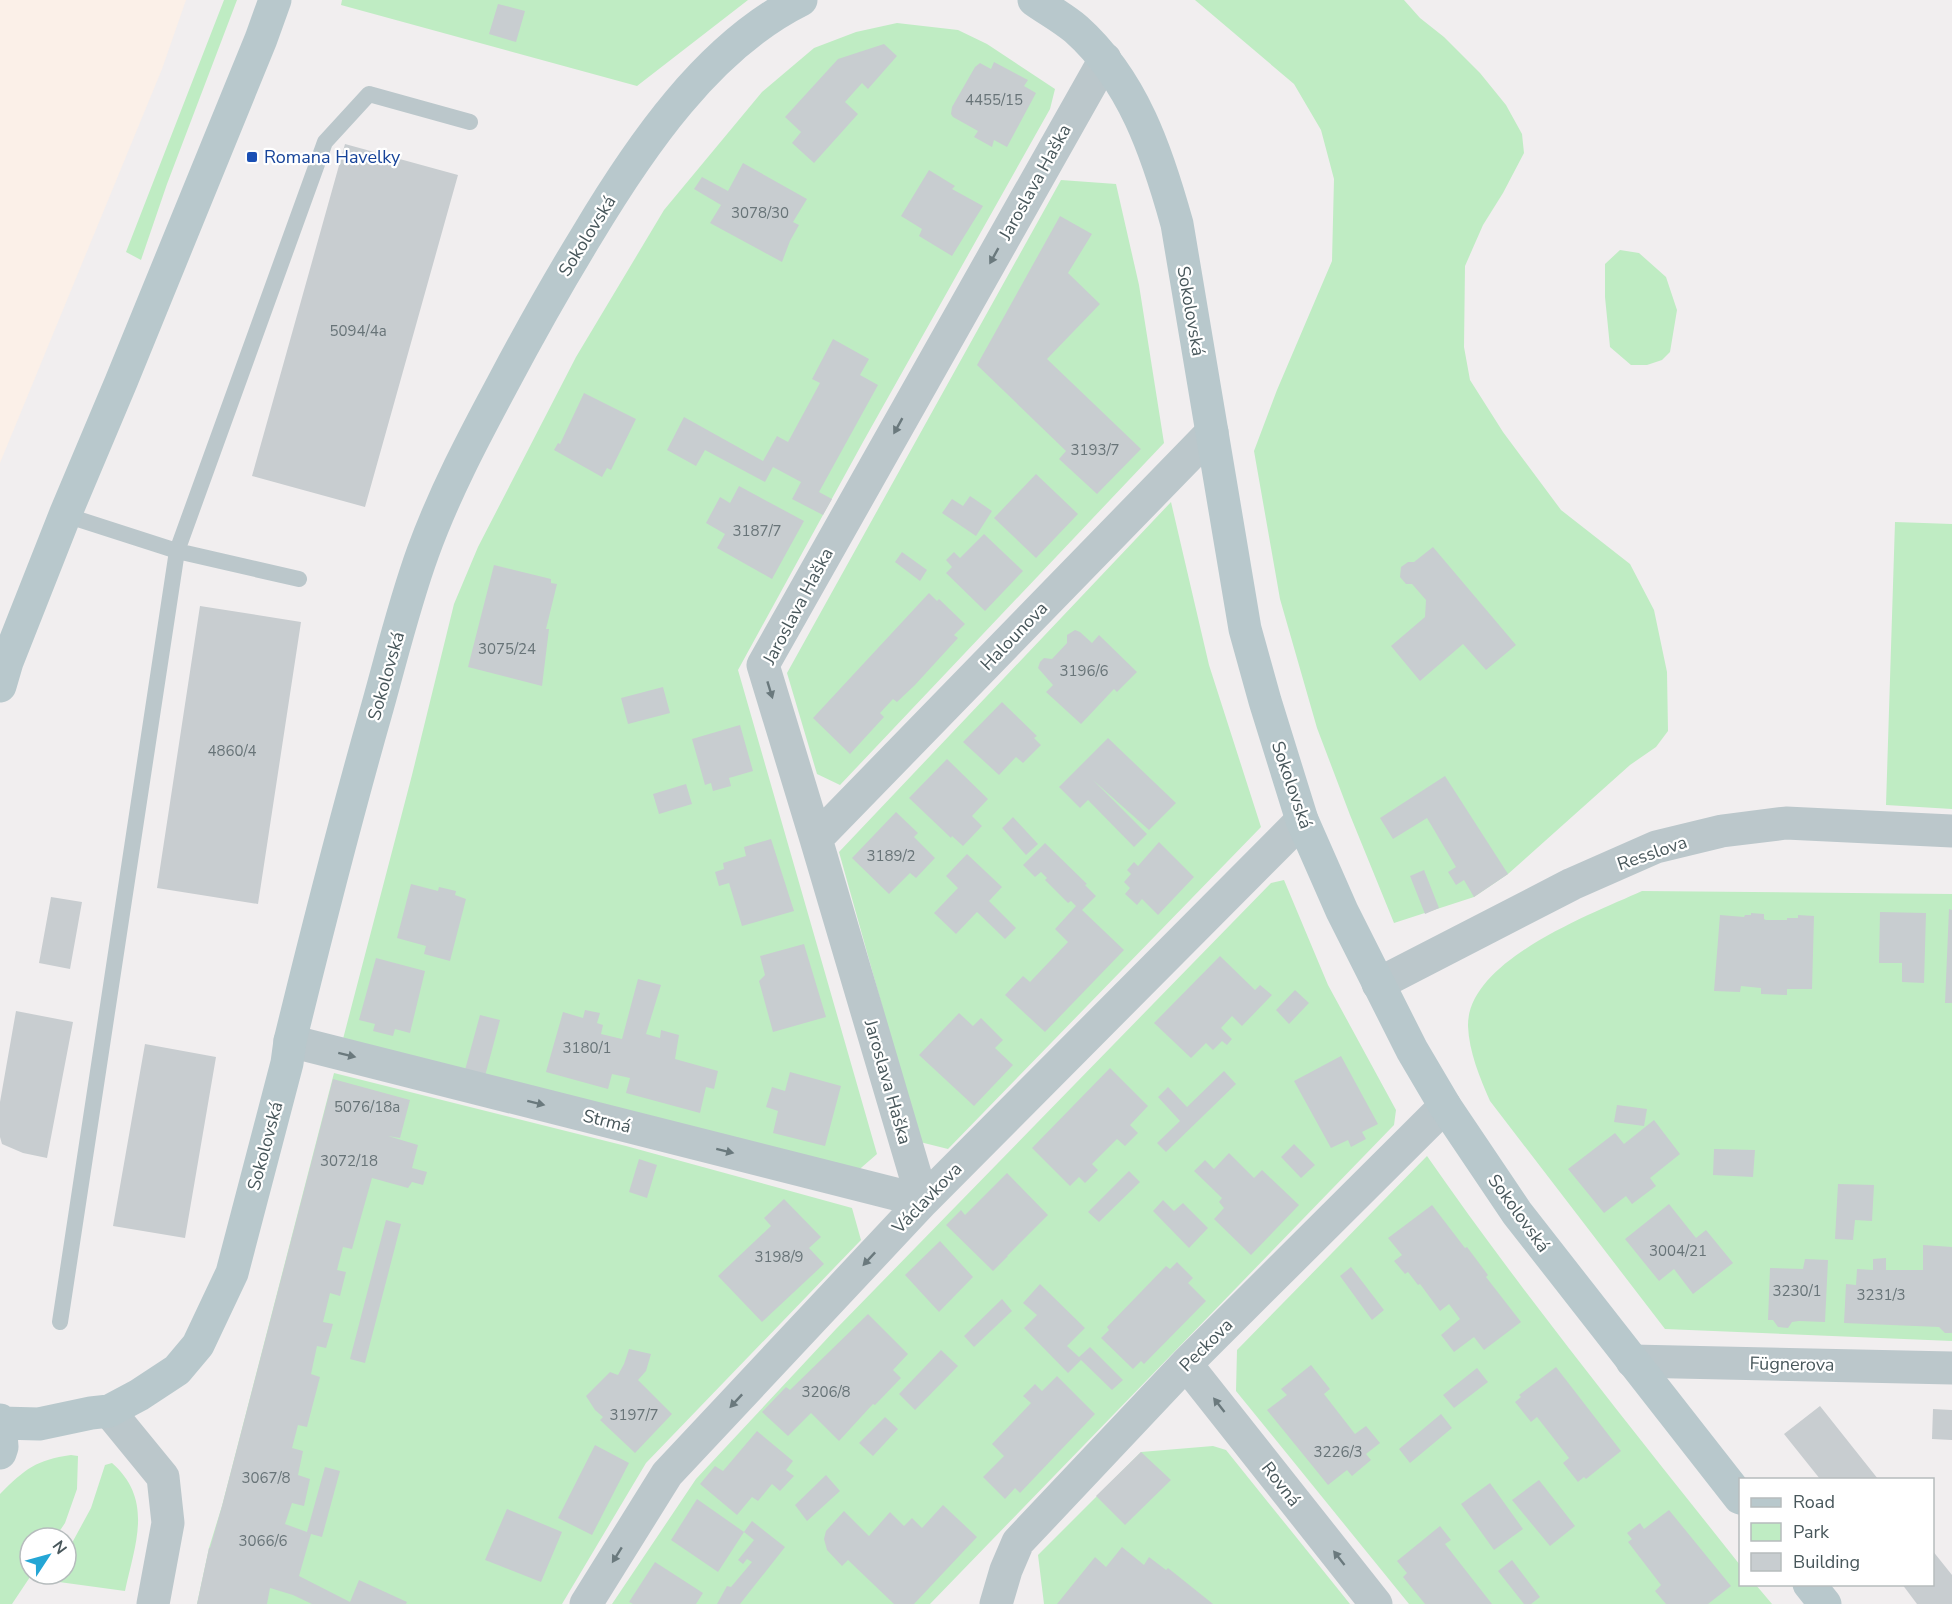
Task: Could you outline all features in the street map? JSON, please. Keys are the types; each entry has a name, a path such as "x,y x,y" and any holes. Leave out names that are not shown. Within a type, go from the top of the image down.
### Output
{"street":[{"path":"0,687 7,662 65,515 122,382 275,0"},
{"name":"Sokolovská","path":"0,1432 109,1411 177,1370 198,1345 211,1322 232,1273 287,1063 290,1041 335,860 397,638 423,552 466,451 549,298 610,197 646,145 720,57 762,23 801,0"},
{"name":"Sokolovská","path":"1034,0 1075,29 1105,59 1126,92 1148,134 1163,173 1177,224 1245,629 1302,820 1342,911 1412,1050 1444,1106 1517,1213 1739,1497"},
{"name":"Jaroslava Haška","path":"923,1201 763,665 1105,59"},
{"name":"Halounova","path":"816,840 1212,432"},
{"name":"Václavkova","path":"586,1604 668,1474 923,1201 1302,820"},
{"name":"Resslova","path":"1378,984 1572,884 1656,847 1722,831 1786,823 1952,831"},
{"name":"Strmá","path":"290,1041 923,1201"},
{"name":"Peckova","path":"996,1604 1006,1569 1018,1542 1186,1364 1444,1106"},
{"name":"Fügnerova","path":"1632,1361 1952,1368"},
{"name":"Rovná","path":"1186,1364 1376,1604"},
{"path":"109,1411 163,1477 168,1523 153,1604"},
{"path":"1811,1586 1825,1604"}],"lane":[{"path":"60,1322 177,551 325,142 369,94 470,122"},
{"path":"65,515 177,551 299,579"}],"shaded area":[{"path":"0,0 186,0 162,69 0,463"}],"green space":[{"path":"224,0 237,0 167,184 141,260 126,252"},
{"path":"342,0 748,0 637,86 341,5"},
{"path":"1195,0 1404,0 1420,18 1444,37 1480,73 1506,105 1522,134 1524,153 1483,225 1465,266 1464,347 1470,380 1503,432 1561,510 1630,564 1654,610 1667,672 1668,731 1656,747 1630,765 1508,874 1474,897 1394,923 1317,728 1280,599 1254,451 1277,390 1332,261 1334,179 1321,130 1294,84"},
{"path":"897,23 958,30 987,44 1055,89 1050,109 738,670 877,1154 854,1174 343,1039 454,604 478,547 576,357 664,210 762,92 814,48 856,32"},
{"path":"1061,180 1116,184 1139,285 1164,443 840,785 817,774 787,673"},
{"path":"1620,250 1639,253 1666,277 1677,310 1670,352 1662,360 1647,365 1631,365 1610,347 1605,297 1605,264"},
{"path":"1171,502 1209,665 1261,827 948,1149 920,1142 839,852"},
{"path":"1895,522 1952,524 1952,809 1886,805"},
{"path":"1284,880 1328,985 1396,1110 1394,1125 930,1604 612,1604 696,1479 836,1329 1271,883"},
{"path":"1642,891 1952,894 1952,1341 1665,1329 1490,1101 1473,1055 1468,1026 1473,1002 1488,980 1509,960 1536,942 1565,926"},
{"path":"334,1073 626,1146 852,1208 861,1240 646,1463 562,1604 197,1604 209,1548 222,1506"},
{"path":"1427,1156 1541,1312 1739,1564 1739,1586 1757,1586 1772,1604 1409,1604 1236,1391 1237,1350"},
{"path":"1213,1446 1226,1450 1350,1604 1044,1604 1038,1555 1141,1452"},
{"path":"71,1455 78,1456 77,1489 63,1526 18,1526 18,1586 24,1586 12,1604 0,1604 0,1494 32,1467"},
{"path":"112,1463 125,1477 133,1492 137,1507 136,1540 125,1591 78,1585 78,1532 91,1508 105,1465"}],"building":[{"path":"498,4 525,11 516,42 489,34"},
{"path":"884,44 897,56 868,89 862,83 845,102 858,114 814,163 792,143 801,132 785,117 838,59"},
{"path":"994,62 1028,80 1024,86 1036,93 1007,147 994,140 992,147 974,137 978,131 951,114 952,107 975,67 980,63 991,69"},
{"path":"345,144 458,175 365,507 252,476"},
{"path":"743,163 807,199 793,222 799,225 782,262 710,223 721,205 694,189 702,177 728,191"},
{"path":"929,170 955,186 952,189 983,206 952,256 919,236 922,229 901,216"},
{"path":"1060,216 1092,234 1068,273 1100,304 1047,359 1141,449 1097,494 1059,459 1066,451 977,365"},
{"path":"833,339 869,359 860,375 878,385 819,492 832,499 823,515 792,499 801,482 773,467 765,482 705,450 696,466 667,450 684,417 763,461 777,436 788,442 820,383 812,379"},
{"path":"584,393 636,419 611,470 607,468 602,477 554,450 558,443 560,444"},
{"path":"1036,474 1078,514 1036,558 994,518"},
{"path":"739,486 804,521 772,579 717,548 725,534 706,523 720,497 730,503"},
{"path":"970,496 992,511 976,536 942,513 952,499 963,506"},
{"path":"984,534 1023,571 985,611 946,573 952,567 946,560 954,552 960,558"},
{"path":"1433,547 1516,645 1486,670 1463,644 1420,681 1391,646 1425,617 1426,600 1412,584 1406,584 1400,577 1401,567 1408,562 1414,562"},
{"path":"902,552 927,570 920,581 895,562"},
{"path":"494,565 551,579 551,583 557,584 546,629 549,629 542,686 468,667"},
{"path":"929,593 937,601 939,599 965,624 954,635 958,638 915,685 897,702 893,699 880,713 884,717 850,754 813,718"},
{"path":"200,606 301,622 258,904 157,888"},
{"path":"1075,630 1092,643 1099,635 1137,672 1117,692 1114,689 1081,724 1046,692 1053,685 1038,668 1044,658 1052,659 1067,643 1067,635"},
{"path":"663,687 670,713 628,724 621,698"},
{"path":"1002,702 1037,736 1034,738 1041,745 1023,763 1016,757 999,775 963,742"},
{"path":"740,725 753,771 729,778 731,786 713,791 711,783 705,785 692,739"},
{"path":"1108,738 1176,803 1149,830 1093,780 1147,834 1134,847 1088,800 1080,808 1059,787"},
{"path":"947,759 988,799 972,816 982,826 963,846 952,836 951,838 909,798"},
{"path":"1445,776 1508,874 1474,897 1464,880 1456,885 1448,872 1456,867 1427,818 1393,839 1380,818"},
{"path":"686,784 692,804 659,814 653,794"},
{"path":"896,812 918,833 914,837 935,858 916,878 910,873 889,894 852,858"},
{"path":"1013,817 1038,844 1026,855 1002,828"},
{"path":"771,839 794,911 742,926 729,883 719,886 715,872 724,869 723,863 746,856 744,847"},
{"path":"1159,842 1194,877 1158,915 1142,899 1137,905 1125,894 1130,888 1124,882 1131,874 1127,870 1134,862 1138,866"},
{"path":"1045,843 1087,884 1085,885 1096,896 1082,910 1124,950 1045,1032 1005,995 1023,976 1030,982 1068,942 1055,929 1076,906 1071,901 1068,903 1045,880 1047,878 1041,872 1035,877 1023,865"},
{"path":"967,854 1002,887 989,901 1016,928 1005,939 977,912 956,934 934,913 958,888 946,876"},
{"path":"1424,870 1439,908 1425,914 1410,876"},
{"path":"411,884 438,891 439,887 456,891 455,895 466,899 450,961 424,954 426,946 397,938"},
{"path":"51,897 82,902 70,969 39,963"},
{"path":"1949,909 1952,910 1952,1003 1945,1003"},
{"path":"1880,912 1926,913 1924,983 1902,982 1902,963 1879,963"},
{"path":"1751,913 1764,914 1766,920 1787,920 1787,918 1798,918 1798,915 1814,916 1812,989 1787,989 1787,995 1761,994 1761,988 1741,986 1740,992 1714,991 1720,915 1744,917"},
{"path":"804,944 826,1017 773,1032 759,981 765,975 760,956"},
{"path":"1220,956 1255,990 1260,985 1272,995 1242,1026 1232,1016 1221,1028 1232,1039 1227,1045 1222,1041 1213,1050 1206,1043 1191,1058 1154,1023"},
{"path":"376,958 425,971 410,1033 395,1029 393,1036 373,1031 375,1024 359,1020"},
{"path":"638,979 661,985 646,1034 660,1038 661,1030 679,1035 675,1059 718,1071 714,1089 706,1087 700,1113 626,1093 630,1078 612,1074 608,1089 546,1072 563,1012 583,1018 585,1010 600,1013 597,1023 603,1025 601,1034 622,1039"},
{"path":"1295,990 1309,1003 1289,1024 1276,1010"},
{"path":"16,1011 73,1022 47,1158 23,1153 2,1144 0,1137 0,1102"},
{"path":"959,1013 973,1026 981,1018 1003,1040 995,1048 1013,1065 974,1106 919,1055"},
{"path":"480,1015 500,1020 485,1076 465,1070"},
{"path":"145,1044 216,1057 185,1238 113,1226"},
{"path":"1341,1056 1378,1124 1362,1132 1366,1139 1351,1147 1348,1140 1331,1148 1294,1081"},
{"path":"1110,1068 1148,1106 1130,1125 1138,1133 1125,1146 1117,1139 1092,1164 1098,1170 1085,1183 1079,1177 1070,1186 1032,1148"},
{"path":"1224,1071 1236,1084 1166,1152 1157,1143 1180,1121 1158,1097 1168,1087 1187,1107"},
{"path":"790,1072 841,1086 825,1146 773,1133 778,1111 766,1107 772,1087 785,1091"},
{"path":"333,1079 410,1100 400,1138 388,1136 418,1145 412,1168 427,1172 423,1185 412,1182 408,1188 372,1178 352,1249 343,1247 337,1270 346,1272 340,1296 330,1293 323,1322 333,1324 326,1348 317,1346 311,1374 320,1377 307,1427 298,1425 292,1448 303,1451 298,1475 310,1479 304,1506 292,1503 285,1524 307,1532 325,1467 340,1471 322,1537 311,1534 299,1576 350,1602 359,1580 407,1602 406,1604 312,1604 270,1588 267,1604 197,1604 209,1548 222,1506"},
{"path":"1617,1105 1647,1109 1644,1126 1614,1122"},
{"path":"1654,1120 1680,1154 1650,1178 1656,1186 1632,1204 1626,1196 1604,1213 1568,1169 1615,1133 1624,1144"},
{"path":"1294,1144 1315,1165 1301,1178 1281,1157"},
{"path":"1714,1149 1755,1150 1753,1177 1713,1175"},
{"path":"1229,1153 1254,1178 1262,1170 1299,1205 1251,1255 1214,1219 1224,1208 1219,1202 1222,1198 1194,1171 1205,1160 1214,1169"},
{"path":"639,1159 657,1165 647,1198 629,1192"},
{"path":"1129,1171 1140,1182 1099,1222 1088,1212"},
{"path":"1007,1173 1048,1215 993,1271 946,1225 961,1210 965,1215"},
{"path":"1838,1184 1874,1185 1872,1221 1855,1220 1853,1240 1835,1239"},
{"path":"784,1199 821,1237 809,1248 824,1264 762,1322 718,1276 771,1226 764,1218"},
{"path":"1163,1200 1174,1211 1183,1203 1208,1228 1189,1248 1153,1211"},
{"path":"1669,1204 1696,1238 1706,1230 1733,1263 1693,1294 1674,1269 1659,1281 1625,1239"},
{"path":"1432,1205 1465,1248 1467,1247 1488,1275 1486,1277 1521,1322 1484,1350 1474,1337 1454,1352 1441,1335 1460,1319 1449,1304 1440,1311 1420,1284 1418,1285 1408,1272 1405,1274 1394,1261 1402,1255 1388,1238"},
{"path":"386,1220 401,1224 365,1363 350,1359"},
{"path":"940,1241 973,1277 939,1312 905,1275"},
{"path":"1923,1245 1952,1247 1952,1333 1945,1333 1939,1327 1844,1323 1846,1284 1856,1285 1857,1269 1873,1270 1873,1259 1886,1258 1886,1270 1923,1270"},
{"path":"1805,1259 1828,1260 1825,1322 1799,1321 1792,1322 1788,1328 1778,1327 1773,1320 1768,1320 1770,1268 1803,1269"},
{"path":"1177,1262 1193,1278 1188,1283 1206,1301 1144,1364 1141,1361 1133,1369 1101,1338 1109,1330 1107,1327 1166,1266 1170,1269"},
{"path":"1351,1267 1384,1310 1372,1320 1340,1276"},
{"path":"1040,1284 1085,1328 1067,1346 1079,1357 1090,1347 1123,1380 1112,1390 1081,1360 1068,1373 1024,1328 1037,1315 1023,1303"},
{"path":"1002,1299 1012,1311 974,1347 964,1336"},
{"path":"868,1314 908,1354 893,1370 901,1378 839,1441 811,1413 788,1436 762,1412 786,1387 790,1390"},
{"path":"629,1349 651,1354 646,1371 638,1380 672,1414 635,1453 600,1420 603,1417 595,1410 586,1396 610,1372 618,1375"},
{"path":"941,1350 958,1366 915,1410 899,1394"},
{"path":"1311,1365 1330,1389 1324,1394 1355,1434 1366,1426 1380,1443 1366,1454 1371,1460 1352,1476 1347,1470 1328,1485 1267,1410 1287,1395 1281,1389"},
{"path":"1556,1367 1621,1451 1586,1479 1584,1477 1578,1482 1563,1463 1569,1458 1537,1417 1531,1422 1515,1402 1521,1397 1519,1395"},
{"path":"1477,1368 1488,1382 1454,1408 1443,1395"},
{"path":"1057,1376 1095,1414 1020,1493 1015,1488 1005,1499 983,1477 1004,1456 992,1444 1031,1403 1023,1396 1035,1384 1042,1391"},
{"path":"1820,1406 1877,1478 1819,1478 1784,1434"},
{"path":"1933,1409 1952,1410 1952,1440 1932,1439"},
{"path":"1441,1414 1452,1428 1410,1463 1399,1449"},
{"path":"885,1417 898,1429 873,1456 859,1443"},
{"path":"757,1431 793,1461 786,1470 794,1476 780,1491 772,1484 758,1501 752,1497 737,1515 700,1484 715,1466 723,1471"},
{"path":"595,1445 629,1463 592,1535 558,1518"},
{"path":"1141,1452 1171,1480 1125,1525 1096,1496"},
{"path":"826,1475 840,1491 807,1521 795,1505"},
{"path":"1539,1480 1575,1526 1550,1546 1512,1500"},
{"path":"1490,1483 1523,1529 1494,1550 1461,1504"},
{"path":"697,1499 744,1532 718,1572 671,1540"},
{"path":"943,1505 977,1537 914,1604 894,1604 848,1560 842,1566 827,1550 824,1539 826,1531 844,1511 869,1536 890,1512 904,1526 912,1518 922,1528"},
{"path":"507,1509 562,1532 541,1582 485,1560"},
{"path":"1669,1510 1731,1586 1708,1604 1666,1604 1655,1591 1661,1585 1628,1542 1632,1539 1627,1533 1640,1523 1644,1529"},
{"path":"752,1521 785,1547 740,1604 717,1604 727,1586 731,1587 752,1562 747,1559 743,1564 738,1560 754,1540 744,1532"},
{"path":"1440,1526 1451,1540 1445,1544 1492,1604 1425,1604 1403,1577 1407,1573 1397,1561"},
{"path":"1122,1547 1144,1565 1149,1557 1166,1570 1168,1568 1213,1604 1057,1604 1095,1557 1106,1567"},
{"path":"1934,1552 1952,1575 1952,1604 1917,1604 1904,1586 1934,1586"},
{"path":"1512,1560 1540,1597 1531,1604 1524,1604 1498,1571"},
{"path":"655,1562 703,1593 696,1604 633,1604 629,1602"}],"place":[{"name":"Romana Havelky","path":"252,157"}]}
